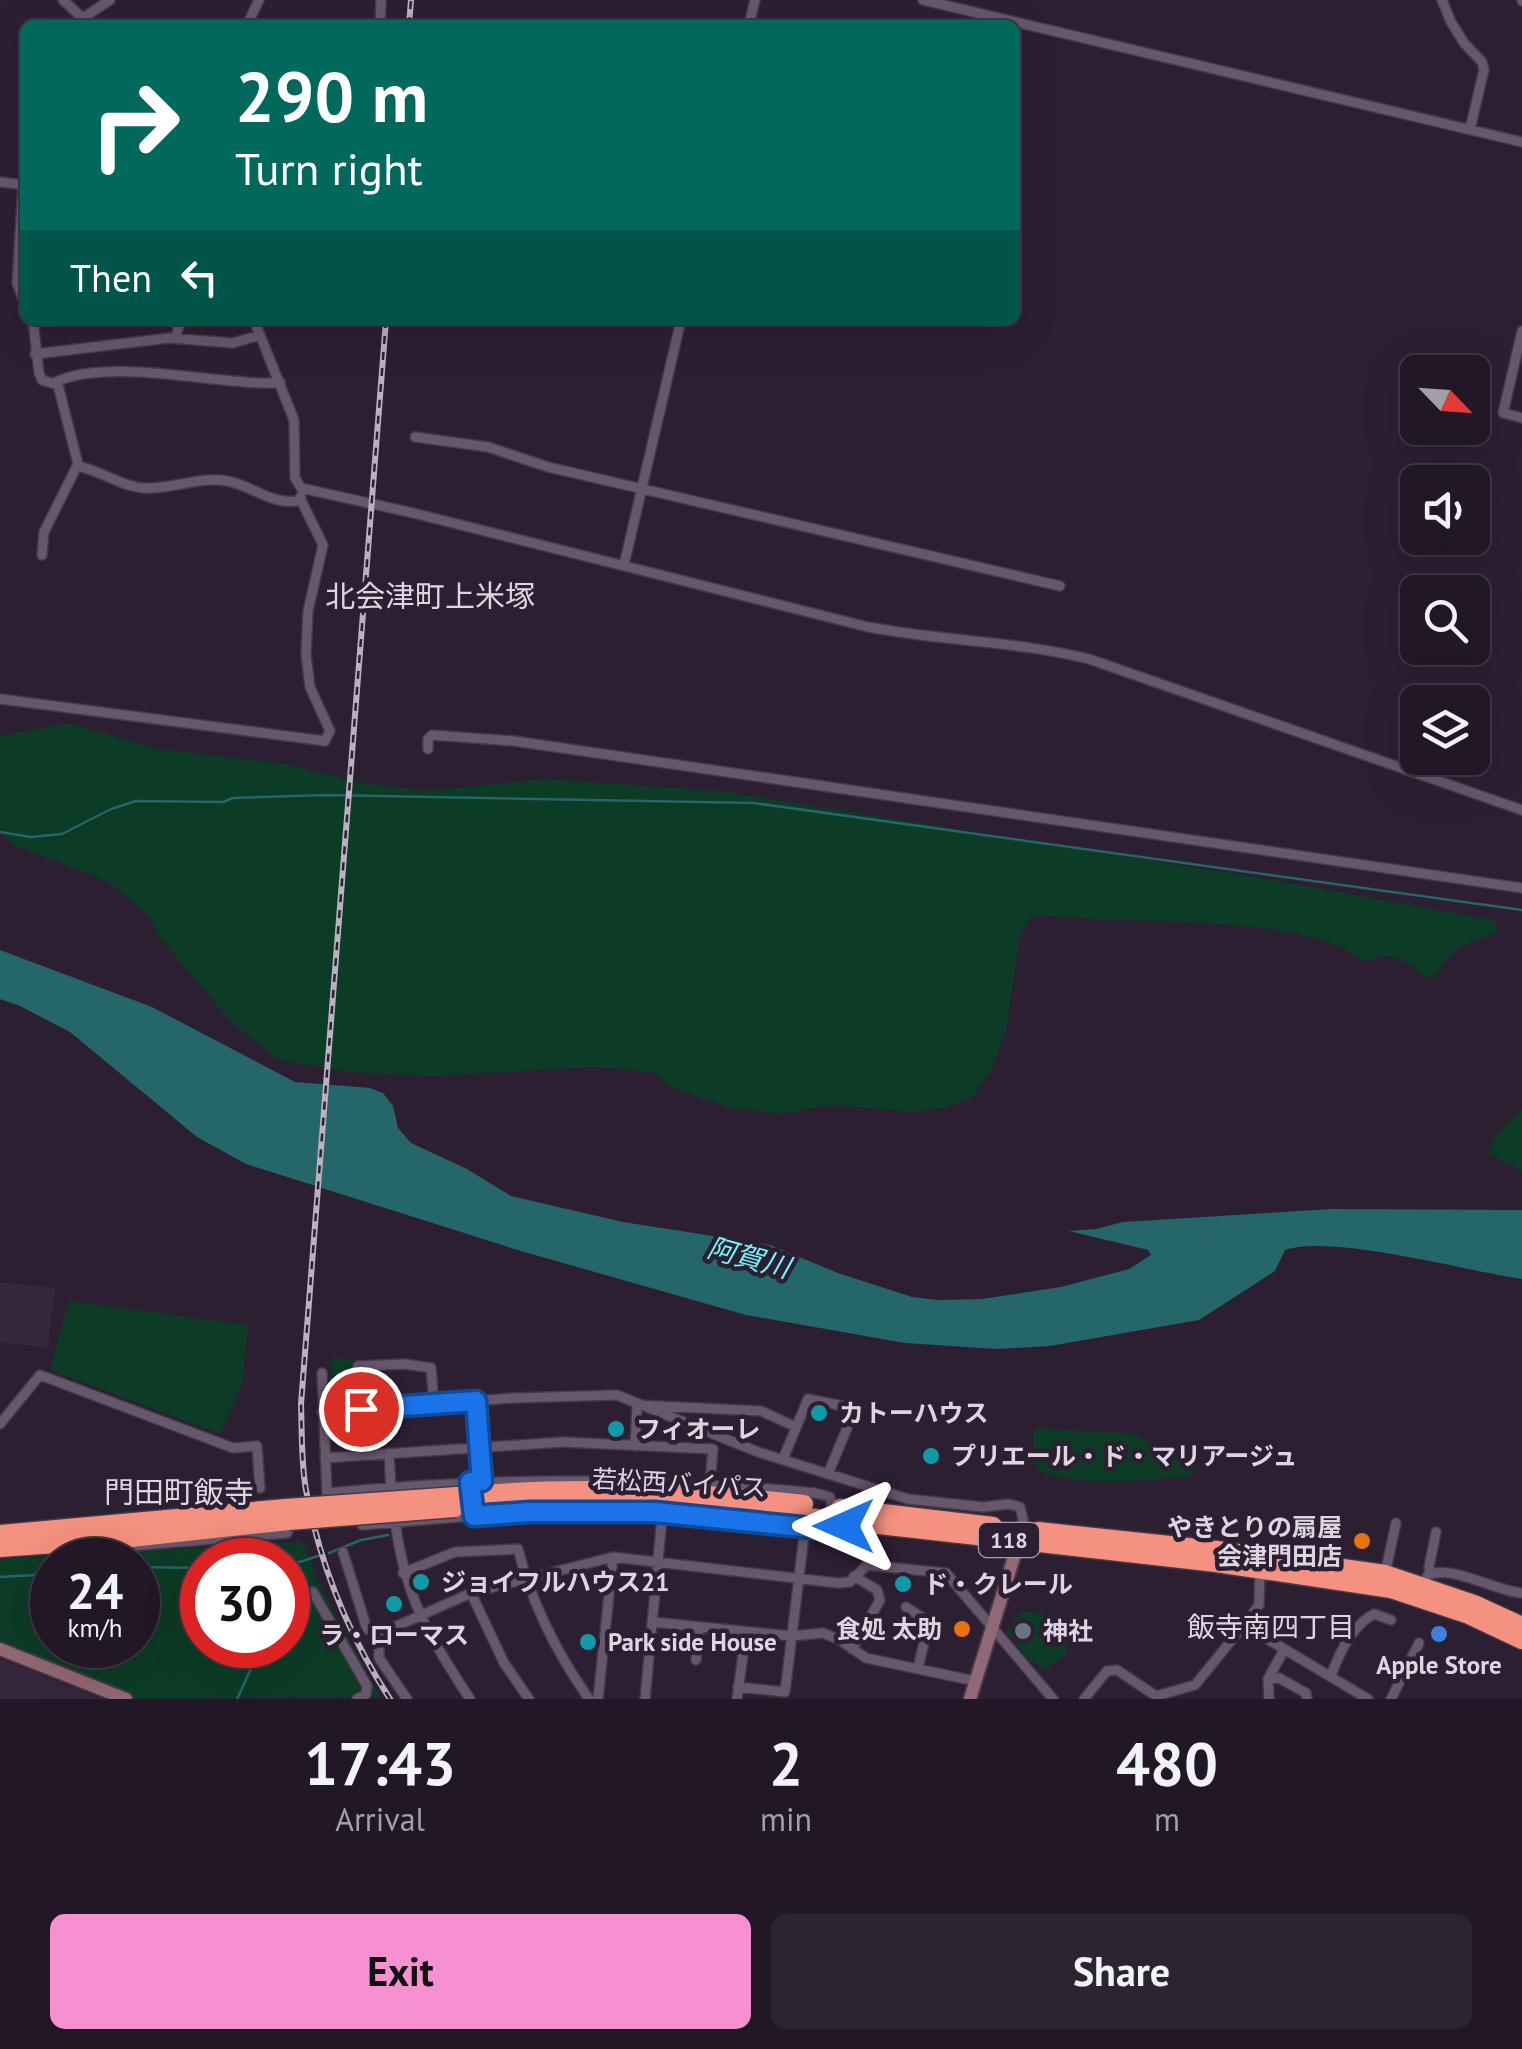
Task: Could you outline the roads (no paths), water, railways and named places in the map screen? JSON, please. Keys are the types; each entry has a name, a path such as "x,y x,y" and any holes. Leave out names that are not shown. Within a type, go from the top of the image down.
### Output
{"highway":[{"name":"若松西バイパス","path":"0,1532 288,1514 527,1490 688,1491 832,1507 1391,1589 1469,1615 1522,1640"},
{"name":"若松西バイパス","path":"479,1496 669,1505 1218,1550 1427,1579 1522,1626"},
{"name":"若松西バイパス","path":"0,1550 112,1540 288,1514"}],"street":[{"path":"63,0 85,20"},
{"path":"87,20 110,0"},
{"path":"923,0 1008,20"},
{"path":"1442,0 1484,70 1470,129"},
{"path":"1020,23 1522,142"},
{"path":"20,241 20,291"},
{"path":"33,325 42,380 56,382 68,376 120,372 280,382"},
{"path":"176,338 179,325"},
{"path":"0,699 325,741 330,731 310,688 306,635 323,545 295,478 294,420 256,325"},
{"path":"624,566 680,325"},
{"path":"1522,331 1504,413 1522,418"},
{"path":"35,354 176,338 233,343 260,334"},
{"path":"42,555 44,532 77,466 56,382"},
{"path":"415,437 488,448 536,464 1060,586"},
{"path":"77,466 142,488 218,480 281,502 302,500"},
{"path":"301,488 413,512 868,627 908,635 1045,648 1090,659 1522,810"},
{"path":"428,749 428,738 432,735 514,741 1522,888"},
{"path":"361,1409 358,1366 406,1364 431,1368 434,1404"},
{"path":"322,1373 328,1493 391,1487 479,1496 710,1483 814,1493 830,1497 832,1507"},
{"path":"0,1424 40,1375 233,1448 258,1446 260,1488"},
{"path":"322,1412 626,1396 637,1405 716,1436 908,1499 982,1507 1013,1505 1023,1512 1020,1535 970,1699"},
{"path":"783,1459 808,1399 848,1407 852,1416 828,1474"},
{"path":"476,1401 479,1496"},
{"path":"637,1405 761,1412 796,1427"},
{"path":"635,1446 637,1405"},
{"path":"710,1483 716,1436"},
{"path":"325,1458 563,1442 713,1449"},
{"path":"389,1453 404,1572 419,1615 470,1699"},
{"path":"362,1526 395,1522 479,1496 529,1512 655,1512 805,1528 838,1528 854,1521"},
{"path":"0,1532 286,1502 291,1506 292,1516 287,1532 41,1554 0,1550"},
{"path":"645,1699 662,1518"},
{"path":"1385,1574 1396,1523"},
{"path":"738,1687 785,1692 805,1528"},
{"path":"1436,1532 1427,1579 1442,1572 1506,1592 1522,1593"},
{"path":"404,1572 455,1552 518,1549 546,1630 588,1699"},
{"path":"343,1552 367,1629 379,1634 471,1593 612,1557 846,1583 867,1564 946,1573 1053,1699"},
{"path":"598,1699 612,1557"},
{"path":"1084,1699 1107,1671 1118,1670 1156,1696 1194,1685 1259,1606 1260,1569"},
{"path":"852,1650 880,1600 877,1590 854,1576"},
{"path":"311,1586 367,1686 366,1694 357,1699"},
{"path":"471,1593 504,1663 529,1699"},
{"path":"906,1607 930,1622 918,1668"},
{"path":"1331,1676 1346,1644 1368,1617 1374,1614 1391,1620"},
{"path":"652,1622 792,1636 823,1634 866,1658 975,1682"},
{"path":"1244,1625 1368,1699"},
{"path":"696,1660 698,1627"},
{"path":"737,1699 746,1632"},
{"path":"379,1634 378,1658 407,1699"},
{"path":"1392,1699 1419,1643"},
{"path":"0,1649 126,1699"},
{"path":"1268,1699 1268,1679 1284,1650"},
{"path":"1268,1679 1280,1678 1306,1692 1307,1699"}],"water":[{"name":"阿賀川","path":"0,950 152,1007 295,1082 370,1088 383,1093 393,1106 398,1128 411,1143 467,1169 511,1196 623,1222 770,1245 912,1297 982,1299 1061,1287 1129,1269 1151,1255 1148,1250 1069,1231 1123,1222 1332,1209 1522,1210 1522,1279 1366,1250 1306,1246 1285,1250 1275,1271 1199,1320 1050,1346 997,1349 905,1343 746,1315 521,1251 246,1164 197,1137 70,1032 0,999"}],"waterway":[{"path":"0,832 31,837 62,834 136,801 223,802 233,798 326,795 754,803 1522,910"},
{"path":"329,1553 361,1540 388,1535"},
{"path":"310,1559 318,1556"},
{"path":"160,1567 180,1568"},
{"path":"0,1577 30,1575"},
{"path":"237,1699 251,1668"}],"railway":[{"path":"409,20 411,0"},
{"path":"386,325 301,1404 304,1479 319,1545 349,1625 390,1699"}],"place":[{"name":"カトーハウス","path":"819,1413"},
{"name":"フィオーレ","path":"616,1429"},
{"name":"プリエール・ド・マリアージュ","path":"931,1456"},
{"name":"やきとりの扇屋 会津門田店","path":"1362,1541"},
{"name":"ジョイフルハウス21","path":"421,1582"},
{"name":"ド・クレール","path":"903,1584"},
{"name":"ラ・ローマス","path":"394,1604"},
{"name":"食処 太助","path":"962,1629"},
{"name":"神社","path":"1023,1631"},
{"name":"Apple Store","path":"1439,1634"},
{"name":"Park side House","path":"588,1642"}],"district":[{"name":"北会津町上米塚","path":"430,595"},
{"name":"門田町飯寺","path":"179,1491"},
{"name":"飯寺南四丁目","path":"1271,1626"}]}
